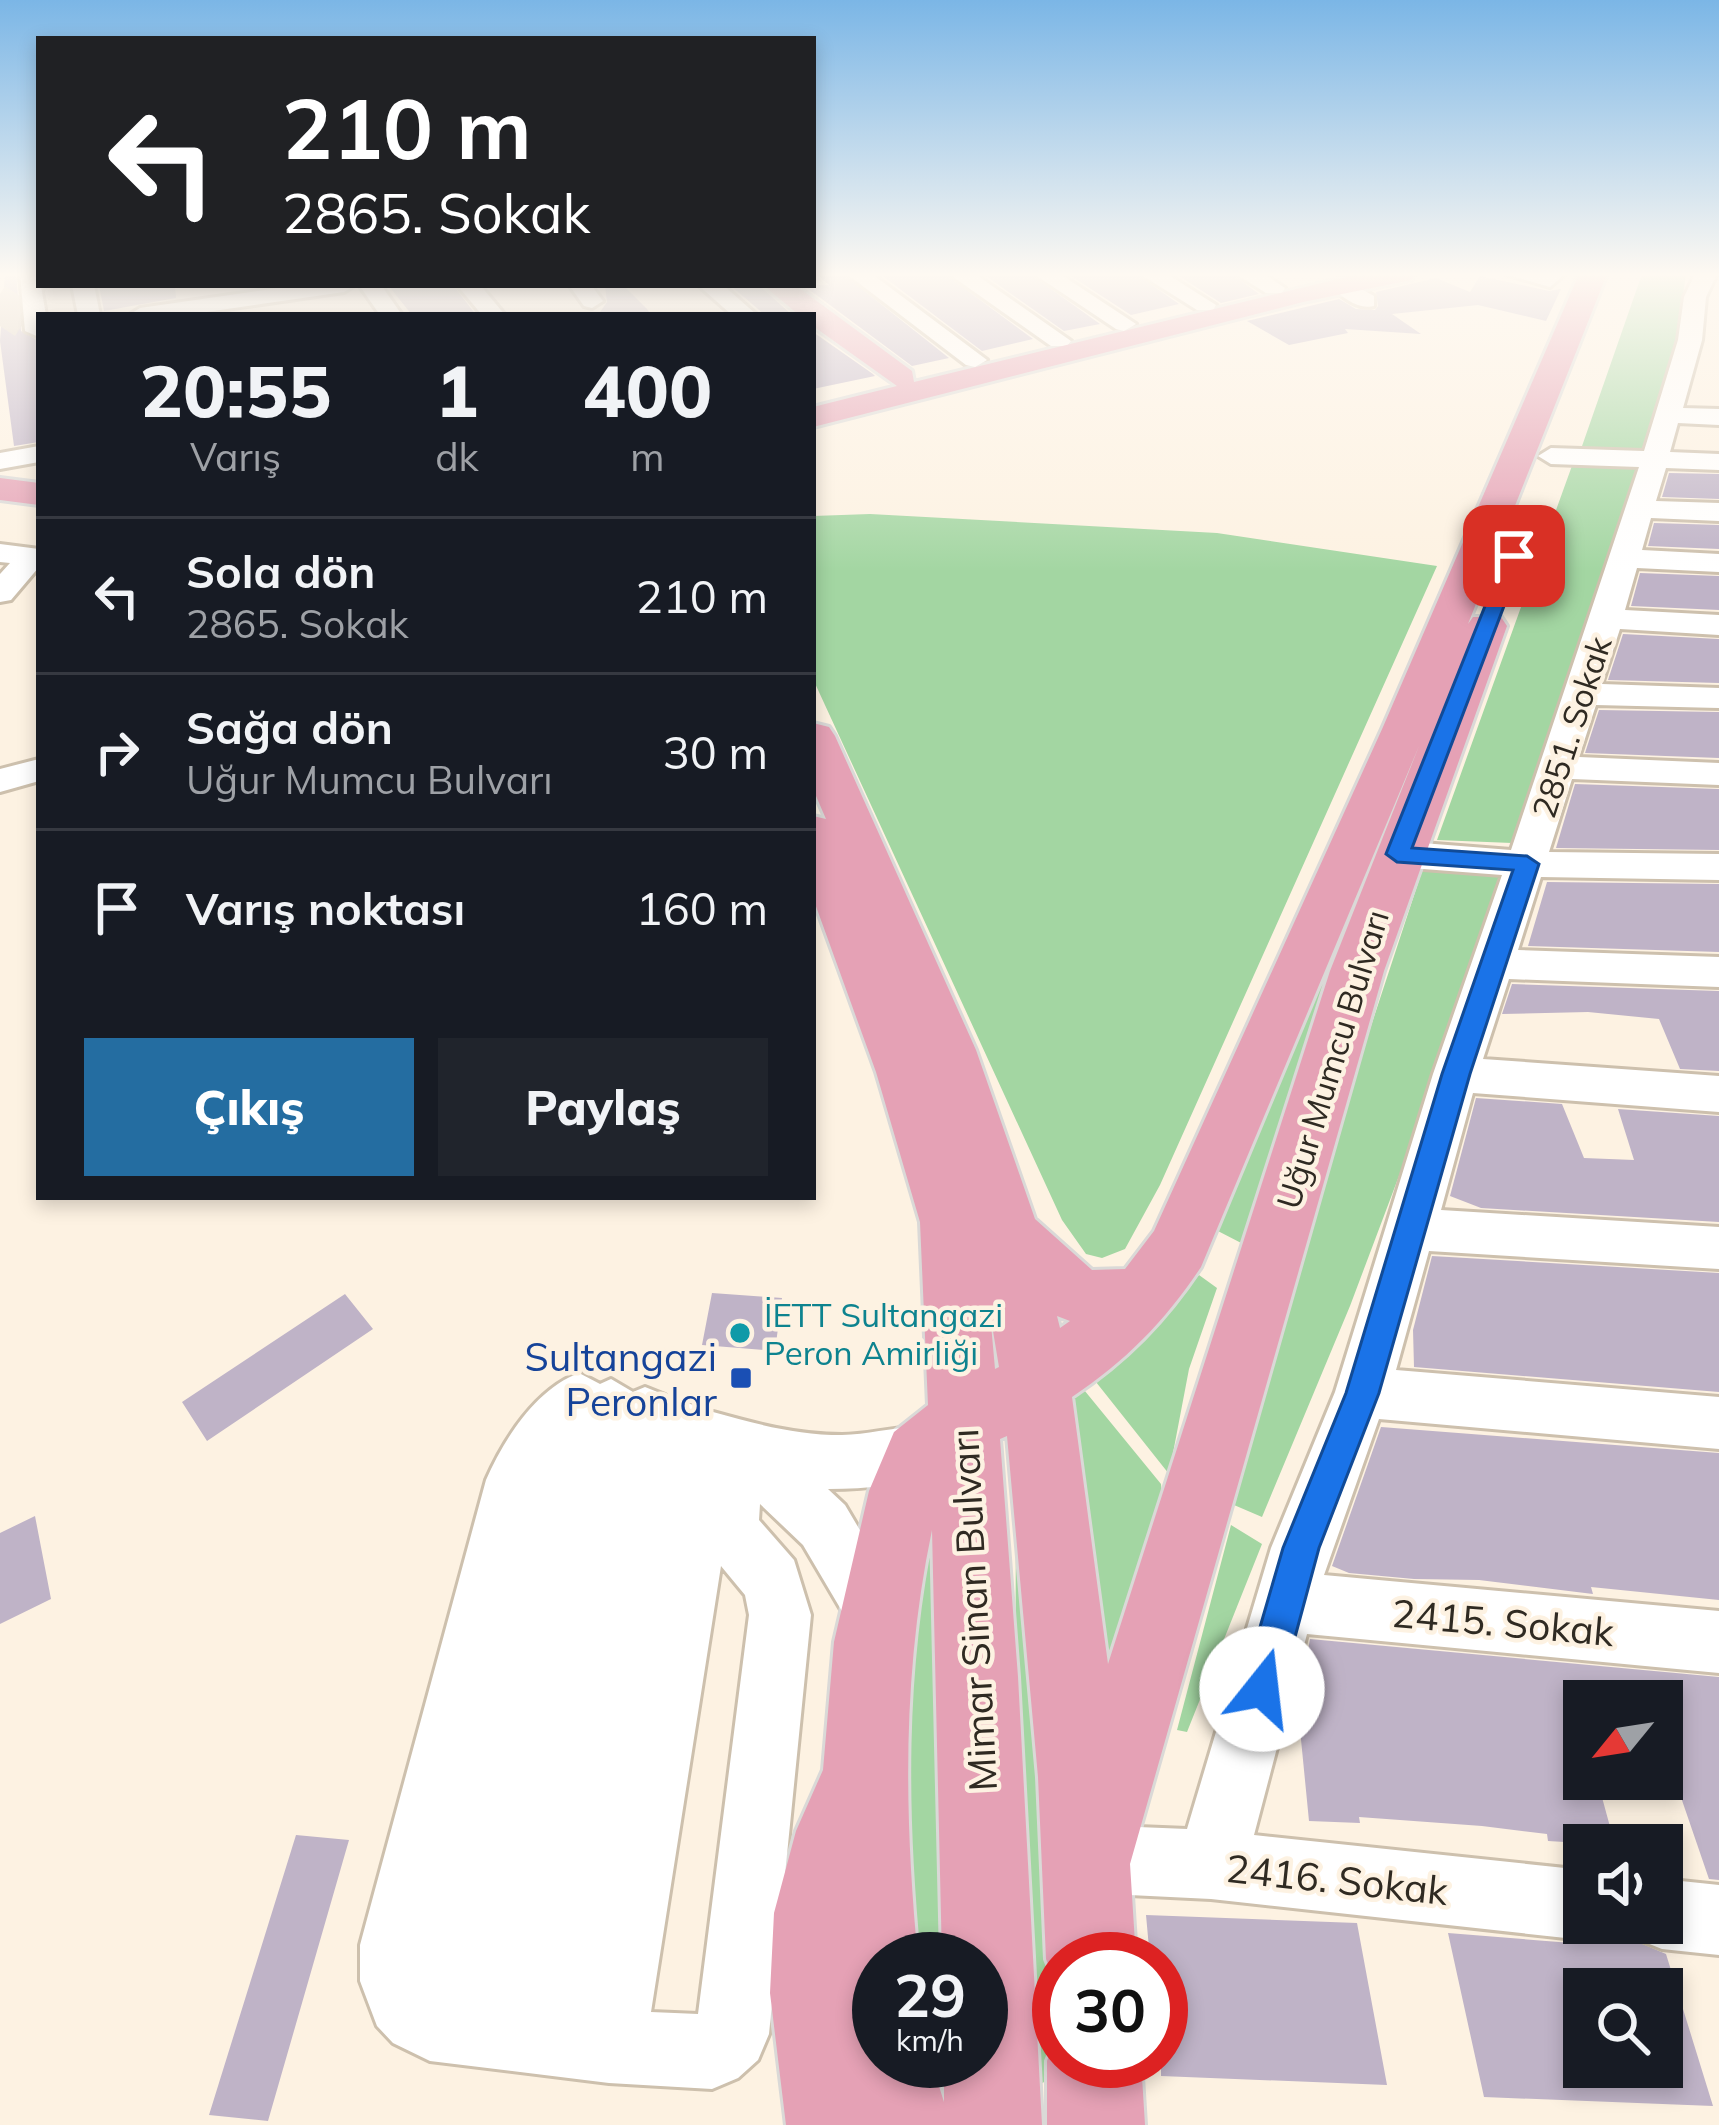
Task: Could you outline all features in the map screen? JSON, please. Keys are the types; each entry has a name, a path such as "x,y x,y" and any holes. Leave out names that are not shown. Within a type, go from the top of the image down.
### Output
{"main road":[{"path":"896,373 901,377"},
{"path":"816,397 918,373"},
{"path":"816,416 995,373"},
{"name":"Uğur Mumcu Bulvarı","path":"973,1420 1112,1330 1166,1268 1405,727 1549,373"},
{"name":"Uğur Mumcu Bulvarı","path":"1089,1859 1397,854 1551,456 1568,373"},
{"path":"0,488 36,494"},
{"path":"0,509 36,512"},
{"path":"816,743 916,972 986,1159 1005,1230 973,1420 905,1492 878,1613 862,1778 873,1932"},
{"name":"Mimar Sinan Bulvarı","path":"816,839 904,1072 952,1222 973,1420 993,2125"},
{"path":"1005,1230 1066,1292 1112,1302 1131,1299 1166,1268 1206,1249 1231,1268 1243,1288 1251,1319"},
{"name":"Mimar Sinan Bulvarı","path":"973,1420 1048,1484 1089,1859 1090,1932"},
{"path":"836,2125 814,1976 816,1915 831,1842 862,1778"},
{"path":"890,2088 905,2125"},
{"path":"1095,2088 1096,2125"}],"street":[{"name":"2851. Sokak","path":"1211,1865 1301,1548 1362,1393 1456,1074 1496,964 1652,460 1684,373"},
{"path":"1710,373 1719,417"},
{"path":"0,461 36,455"},
{"path":"1551,456 1719,462"},
{"path":"1637,509 1719,512"},
{"path":"0,554 32,556 0,593"},
{"path":"1624,558 1719,563"},
{"path":"1606,619 1719,625"},
{"path":"1579,694 1719,698"},
{"path":"1556,767 1719,774"},
{"path":"0,781 36,771"},
{"path":"1397,854 1527,864 1719,867"},
{"path":"1496,964 1719,972"},
{"path":"1456,1074 1719,1094"},
{"path":"1412,1229 1719,1248"},
{"path":"1362,1393 1719,1423"},
{"path":"662,1422 728,1514 735,1538 773,1581 780,1615 732,2034 712,2052 520,2035 409,2012 396,1990 396,1945 523,1462 662,1422 833,1461 897,1459 973,1420"},
{"path":"662,1422 824,1526 878,1613"},
{"path":"520,2035 662,1422"},
{"path":"520,2035 662,1422"},
{"name":"2415. Sokak","path":"1287,1602 1719,1642"},
{"name":"2416. Sokak","path":"1089,1859 1211,1865 1563,1903"},
{"path":"1683,1916 1719,1920"}],"green space":[{"path":"1607,373 1672,373 1646,453 1581,449"},
{"path":"1573,463 1638,465 1512,843 1437,840"},
{"path":"870,514 1217,533 1437,566 1160,1185 1125,1249 1102,1258 1086,1254 1062,1220 816,686 816,516"},
{"path":"1423,868 1500,868 1512,876 1350,1306 1262,1517 1234,1505 1294,1260"},
{"path":"1350,899 1361,902 1247,1246 1214,1229"},
{"path":"1199,1275 1217,1288 1189,1369 1169,1474 1092,1377 1142,1342"},
{"path":"1080,1385 1161,1484 1162,1497 1104,1695 1067,1400"},
{"path":"1016,1476 1039,1625 1055,1932 1032,1932 1032,2010 1015,1829"},
{"path":"924,1516 935,1518 948,1932 911,1932 905,1869 905,1690"},
{"path":"1231,1525 1262,1544 1187,1732 1177,1730"}],"building":[{"path":"4,373 36,373 36,442 14,446"},
{"path":"816,373 875,376 816,388"},
{"path":"1669,473 1719,474 1719,499 1662,497"},
{"path":"1654,523 1719,525 1719,549 1648,546"},
{"path":"1640,573 1719,576 1719,610 1631,606"},
{"path":"1623,634 1719,639 1719,683 1608,680"},
{"path":"1599,710 1719,712 1719,758 1585,753"},
{"path":"1575,784 1719,789 1719,850 1556,848"},
{"path":"1547,882 1719,884 1719,952 1528,946"},
{"path":"1512,984 1719,991 1719,1071 1680,1069 1659,1019 1588,1012 1502,1014"},
{"path":"1476,1098 1562,1104 1584,1158 1634,1160 1618,1109 1719,1116 1719,1222 1481,1208 1450,1196"},
{"path":"1432,1256 1719,1273 1719,1392 1414,1367 1413,1330"},
{"name":"İETT Sultangazi Peron Amirliği","path":"712,1293 782,1298 775,1351 702,1345"},
{"path":"345,1294 373,1329 207,1441 182,1402"},
{"path":"1381,1427 1719,1453 1719,1600 1591,1587 1593,1594 1479,1580 1414,1579 1349,1573 1332,1566"},
{"path":"35,1516 51,1599 0,1624 0,1533"},
{"path":"1310,1639 1719,1677 1719,1880 1709,1879 1682,1800 1683,1680 1563,1680 1563,1800 1603,1800 1609,1824 1563,1824 1563,1842 1548,1841 1547,1834 1482,1826 1359,1817 1360,1823 1309,1821 1298,1709"},
{"path":"296,1835 349,1840 268,2121 209,2115"},
{"path":"1146,1915 1357,1923 1387,2085 1188,2077 1188,1932 1148,1932"},
{"path":"1448,1933 1563,1944 1642,1944 1666,1954 1670,1968 1563,1968 1563,2088 1683,2088 1683,2009 1713,2106 1484,2097"}],"place":[{"name":"İETT Sultangazi Peron Amirliği","path":"740,1333"},
{"name":"Sultangazi Peronlar","path":"741,1378"}],"route":[{"path":"1262,1689 1301,1548 1362,1393 1456,1074 1527,864 1397,854 1514,556"}]}
